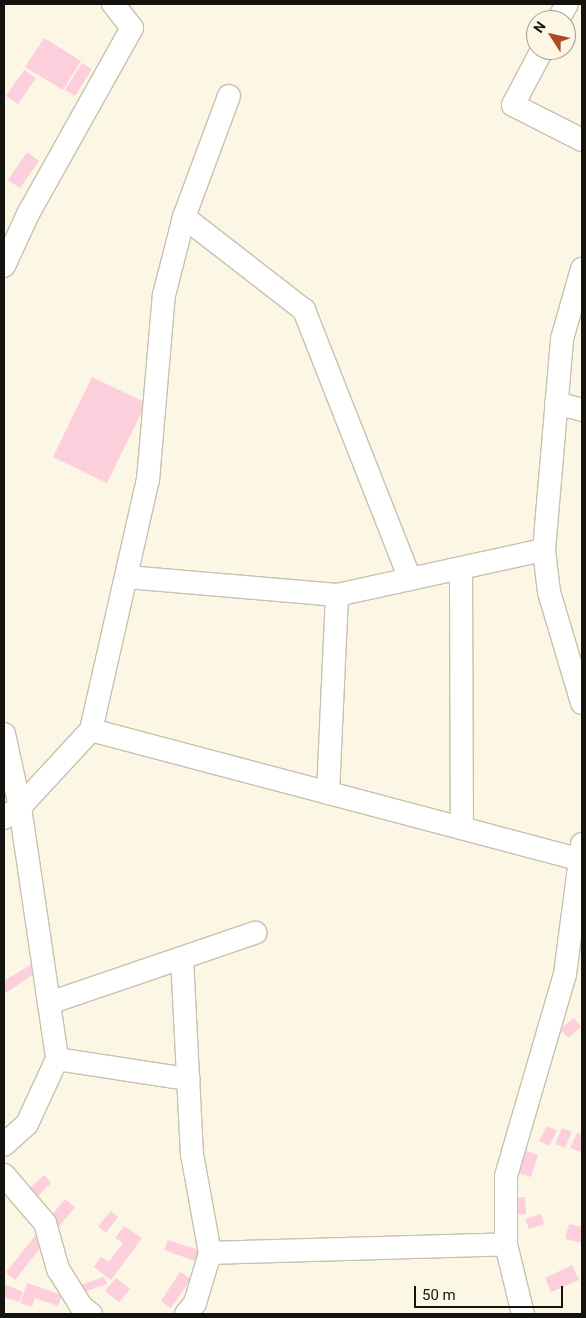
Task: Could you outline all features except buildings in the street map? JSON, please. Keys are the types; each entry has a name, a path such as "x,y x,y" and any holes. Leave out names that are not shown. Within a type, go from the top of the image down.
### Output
{"street":[{"path":"4,266 28,214 132,28 113,4"},
{"path":"537,60 513,105 582,140"},
{"path":"12,812 91,730 148,480 164,295 184,217 229,96"},
{"path":"184,217 304,310 410,579"},
{"path":"582,269 562,339 544,550 548,592 582,704"},
{"path":"556,403 582,410"},
{"path":"127,577 337,595 544,550"},
{"path":"460,568 462,828"},
{"path":"328,793 337,595"},
{"path":"91,730 462,828 582,854 565,974 506,1176 506,1244 523,1314"},
{"path":"4,734 12,812 49,1003 57,1059 27,1124 4,1145"},
{"path":"49,1003 255,933"},
{"path":"182,958 192,1154 210,1253 195,1303 186,1314"},
{"path":"57,1059 188,1078"},
{"path":"4,1175 45,1223 58,1269 81,1306 91,1314"},
{"path":"210,1253 506,1244"}]}
